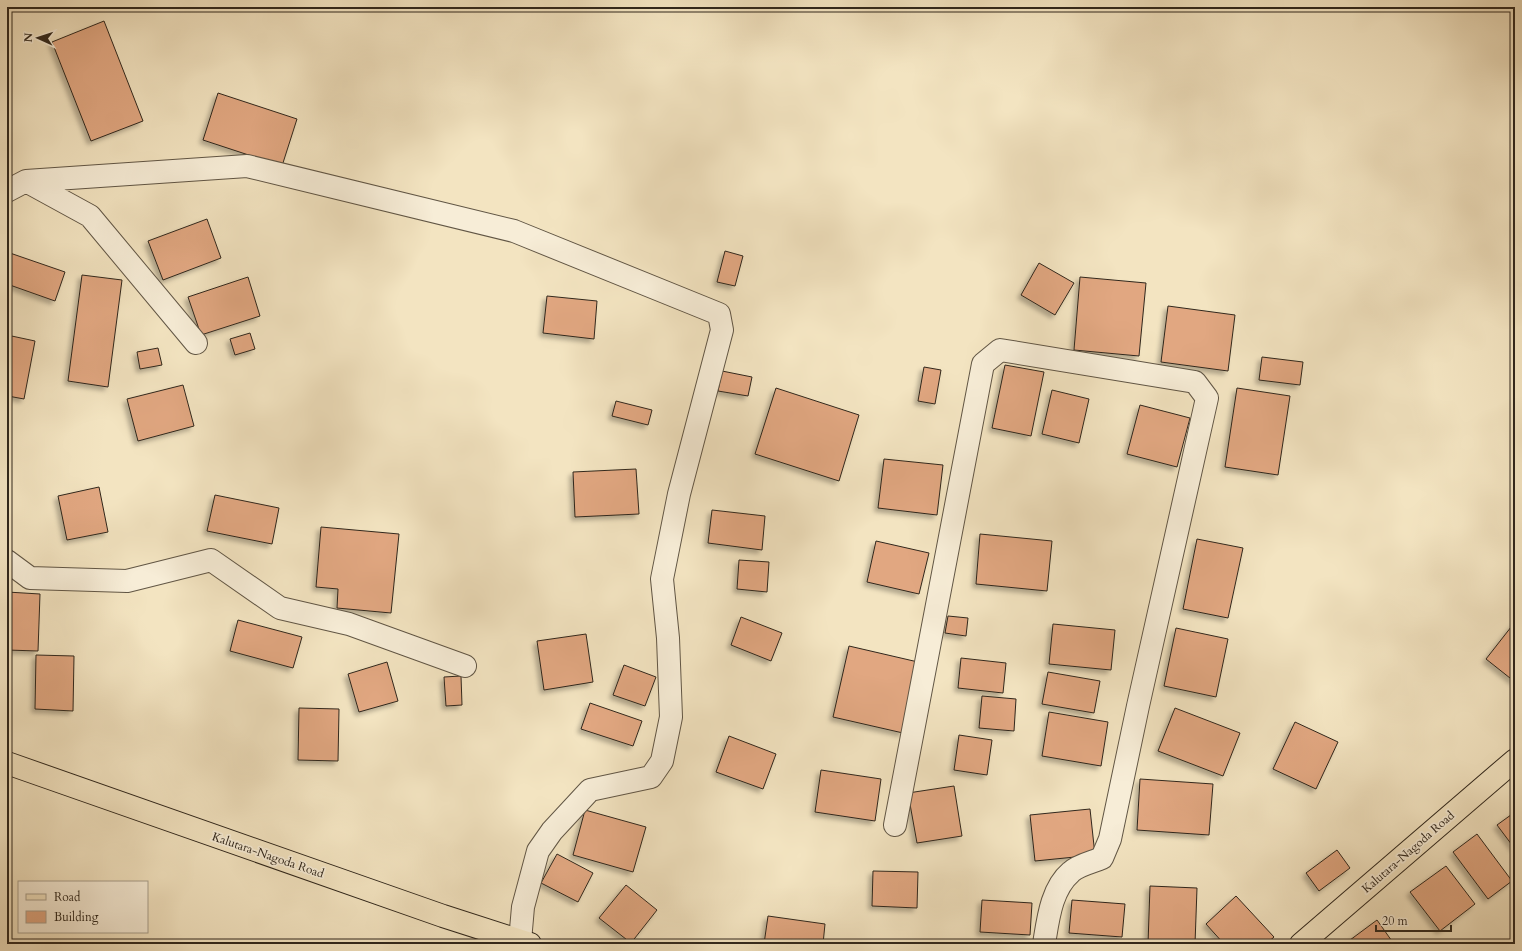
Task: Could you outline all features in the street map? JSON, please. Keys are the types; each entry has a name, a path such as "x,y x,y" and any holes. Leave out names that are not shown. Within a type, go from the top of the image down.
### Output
{"main road":[{"name":"Kalutara-Nagoda Road","path":"1301,944 1515,760"},
{"name":"Kalutara-Nagoda Road","path":"7,763 443,916 525,942"}],"street":[{"path":"7,191 26,181 247,166 514,231 719,314 722,330 678,494 662,580 668,638 671,718 662,761 651,777 590,790 552,830 538,851 523,907 525,942"},
{"path":"26,181 90,216 196,343"},
{"path":"895,825 983,364 1000,350 1195,382 1207,398 1139,699 1110,840 1102,858 1071,871 1060,885 1051,905 1044,944"},
{"path":"7,561 30,578 127,581 211,560 280,608 350,624 465,666"}],"building":[{"path":"104,21 143,121 91,141 52,42"},
{"path":"218,93 297,119 282,166 203,140"},
{"path":"207,219 221,258 163,280 148,241"},
{"path":"725,251 743,256 735,286 717,282"},
{"path":"7,252 65,272 55,301 7,284"},
{"path":"1039,263 1074,283 1055,315 1021,295"},
{"path":"82,275 122,280 108,387 68,381"},
{"path":"248,277 260,316 201,335 188,297"},
{"path":"1080,277 1146,283 1139,356 1074,350"},
{"path":"547,296 597,301 594,339 543,333"},
{"path":"1168,306 1235,315 1228,371 1161,362"},
{"path":"250,333 255,349 235,355 230,339"},
{"path":"7,335 35,341 24,399 8,396 7,401"},
{"path":"158,348 162,365 140,369 137,352"},
{"path":"1262,357 1303,362 1300,385 1259,380"},
{"path":"1005,365 1044,372 1031,436 992,428"},
{"path":"924,367 941,370 935,404 918,401"},
{"path":"722,371 752,377 748,396 718,391"},
{"path":"183,385 194,426 138,441 127,399"},
{"path":"776,388 859,415 839,481 755,454"},
{"path":"1237,388 1290,396 1278,475 1225,467"},
{"path":"1052,390 1089,399 1079,443 1042,434"},
{"path":"616,401 652,410 648,425 612,416"},
{"path":"1140,405 1190,418 1177,467 1127,454"},
{"path":"884,459 943,465 937,515 878,508"},
{"path":"636,469 639,514 575,517 573,472"},
{"path":"99,487 108,532 67,540 58,496"},
{"path":"215,495 279,508 272,544 207,531"},
{"path":"712,510 765,516 762,550 708,543"},
{"path":"321,527 399,534 391,613 337,608 338,589 316,587"},
{"path":"980,534 1052,541 1047,591 976,584"},
{"path":"1197,539 1243,548 1228,618 1183,609"},
{"path":"876,541 929,553 919,594 867,582"},
{"path":"739,560 769,562 767,592 737,589"},
{"path":"7,592 40,594 38,651 7,650"},
{"path":"948,616 968,618 966,636 945,633"},
{"path":"741,617 782,633 771,661 731,645"},
{"path":"238,620 302,637 293,668 230,651"},
{"path":"1515,622 1515,682 1486,659"},
{"path":"1053,624 1115,630 1111,670 1049,664"},
{"path":"1176,628 1228,639 1216,697 1164,686"},
{"path":"586,634 593,682 544,690 537,641"},
{"path":"849,646 918,662 903,733 833,717"},
{"path":"36,655 74,656 73,711 35,709"},
{"path":"961,658 1006,663 1003,693 958,688"},
{"path":"387,662 398,701 359,712 348,674"},
{"path":"624,665 656,677 645,706 613,695"},
{"path":"1048,672 1100,681 1094,713 1042,704"},
{"path":"461,676 462,705 446,706 444,677"},
{"path":"982,696 1016,699 1014,731 979,728"},
{"path":"590,703 642,721 633,746 581,729"},
{"path":"299,708 339,709 338,761 298,760"},
{"path":"1175,708 1240,733 1223,776 1158,751"},
{"path":"1049,712 1108,722 1101,766 1042,756"},
{"path":"1295,722 1338,742 1316,789 1273,769"},
{"path":"959,735 992,740 987,775 954,770"},
{"path":"729,736 776,754 763,789 716,772"},
{"path":"821,770 881,779 875,821 815,812"},
{"path":"1140,779 1213,784 1209,835 1137,830"},
{"path":"954,786 962,836 917,843 908,793"},
{"path":"1090,809 1095,855 1035,861 1030,815"},
{"path":"585,810 646,827 633,872 573,855"},
{"path":"1515,812 1515,849 1497,825"},
{"path":"1477,834 1512,881 1488,899 1453,852"},
{"path":"1337,850 1350,868 1319,891 1306,873"},
{"path":"557,854 593,873 578,902 541,883"},
{"path":"1446,866 1475,904 1440,931 1410,892"},
{"path":"873,871 918,872 917,908 872,906"},
{"path":"626,885 657,910 631,943 599,918"},
{"path":"1150,886 1197,888 1195,944 1148,944"},
{"path":"1236,896 1274,937 1266,944 1224,944 1206,924"},
{"path":"982,900 1032,903 1030,935 980,932"},
{"path":"1072,900 1125,904 1122,937 1069,933"},
{"path":"768,916 825,924 823,944 764,944"},
{"path":"1377,920 1394,944 1346,943"},
{"path":"1081,941 1104,943 1104,944 1080,944"}]}
